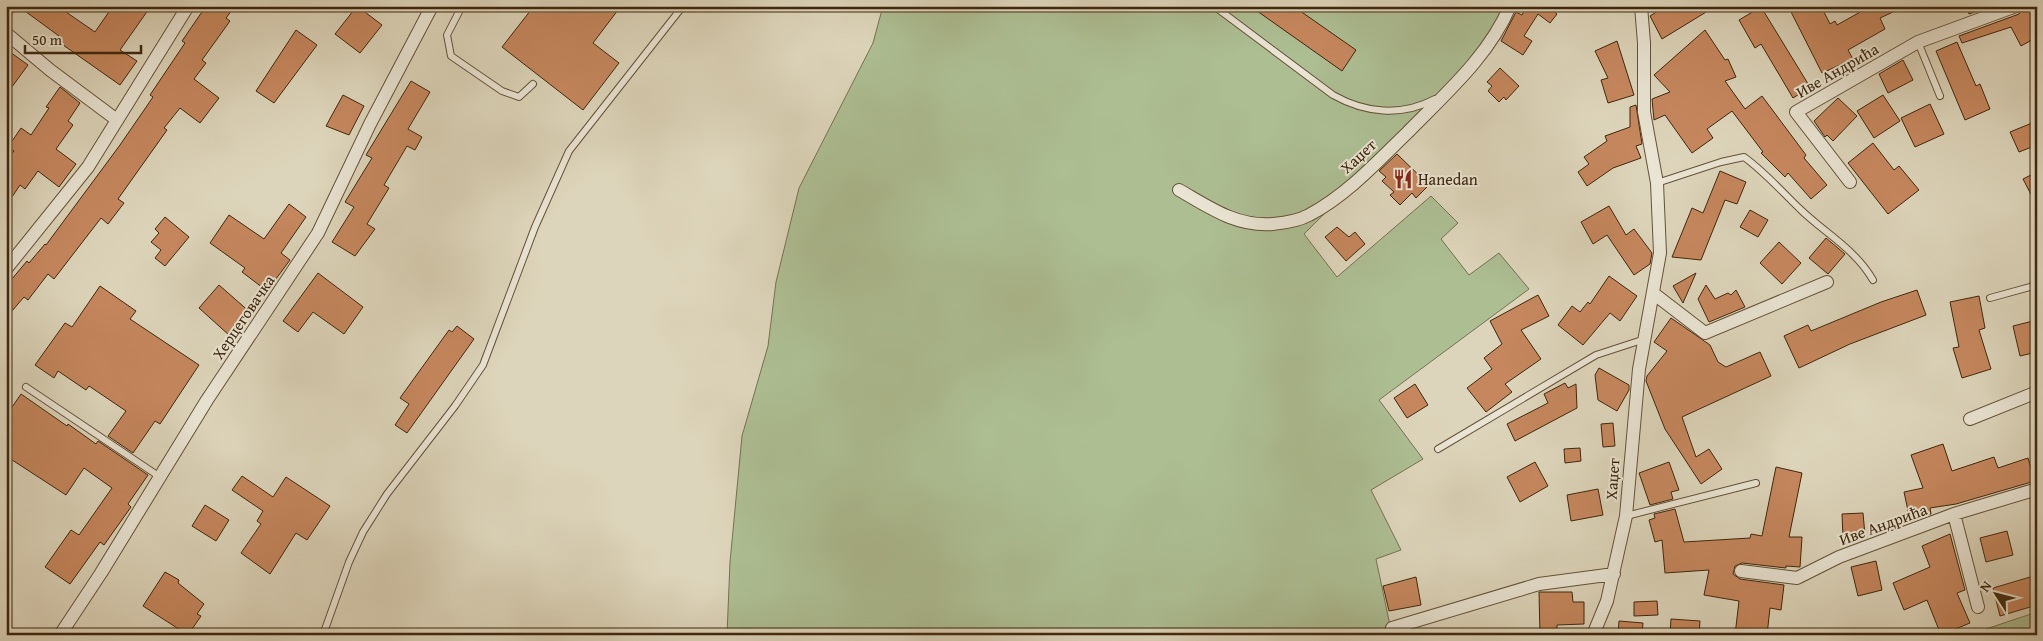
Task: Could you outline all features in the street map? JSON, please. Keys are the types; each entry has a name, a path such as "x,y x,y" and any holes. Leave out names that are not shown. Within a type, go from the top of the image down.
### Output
{"street":[{"path":"6,11 10,6"},
{"path":"6,269 83,173 188,6"},
{"name":"Херцеговачка","path":"60,635 207,400 318,233 370,124 432,6"},
{"name":"Хаџет","path":"1179,190 1229,218 1246,224 1274,224 1308,216 1345,190 1447,92 1487,47 1510,6"},
{"name":"Хаџет","path":"1593,635 1607,600 1626,516 1632,432 1645,339 1660,253 1657,183 1644,112 1644,43 1641,6"},
{"name":"Иве Андрића","path":"1850,182 1796,112 1918,42 2016,6"},
{"path":"6,33 50,70 117,120"},
{"path":"1653,293 1705,333 1827,282"},
{"path":"1970,419 2037,392"},
{"name":"Иве Андрића","path":"1741,571 1796,578 1839,557 1954,514 2037,489"},
{"path":"1954,514 1978,607"},
{"path":"1392,628 1540,584 1614,574"}],"lane":[{"path":"462,6 447,35 451,56 502,90 519,97 533,84"},
{"path":"323,635 349,562 364,532 387,494 455,406 483,365 535,228 570,151 683,6"},
{"path":"1214,6 1333,95 1366,110 1395,111 1431,101 1447,92"},
{"path":"1918,42 1940,96"},
{"path":"1657,183 1721,162 1744,158 1758,167 1802,211 1847,247 1864,266 1873,280"},
{"path":"1990,298 2037,285"},
{"path":"1438,449 1596,355 1645,339"},
{"path":"26,387 160,477"},
{"path":"1626,516 1756,483"}],"green space":[{"path":"883,6 1510,6 1447,92 1304,234 1337,277 1431,196 1458,223 1441,239 1469,275 1499,253 1529,289 1379,400 1423,459 1371,490 1401,550 1376,559 1392,635 727,635 730,562 742,436 768,346 776,282 799,188 873,43"},
{"path":"2037,612 2037,635 1968,635"}],"building":[{"path":"18,6 70,6 66,12 95,32 113,6 151,6 120,50 137,61 120,85 56,40 59,36"},
{"path":"206,6 235,6 226,18 230,21 202,60 206,63 194,79 219,98 200,123 180,108 164,128 167,130 118,199 124,203 108,224 101,218 54,279 48,274 28,300 24,297 6,318 6,286 27,261 29,263 46,245 120,145 153,97 150,95 185,43 182,41"},
{"path":"357,6 382,25 360,53 335,34"},
{"path":"534,6 621,6 593,43 619,63 583,110 502,47"},
{"path":"1250,6 1293,6 1356,50 1342,71"},
{"path":"1527,6 1547,6 1557,14 1550,23 1538,14 1524,36 1532,41 1523,55 1501,41 1516,12 1522,15"},
{"path":"1666,6 1716,6 1662,39 1650,16"},
{"path":"1788,6 1821,6 1830,24 1835,21 1837,25 1871,6 1906,6 1880,18 1885,29 1848,50 1853,59 1822,73"},
{"path":"1966,6 1992,6 1969,14"},
{"path":"2024,6 2037,6 2037,37 2021,46 2011,27 1962,43 1959,36 2019,14"},
{"path":"1761,7 1810,87 1793,98 1761,44 1755,48 1739,20"},
{"path":"296,30 317,45 274,103 256,91"},
{"path":"1705,30 1725,60 1728,59 1736,77 1725,81 1745,109 1762,96 1806,155 1804,158 1827,185 1811,199 1788,173 1785,177 1761,153 1763,152 1732,111 1707,129 1713,138 1692,153 1665,115 1654,120 1652,99 1670,92 1654,75"},
{"path":"1617,41 1634,95 1608,103 1601,80 1608,78 1595,51"},
{"path":"1957,42 1976,86 1980,84 1990,109 1965,120 1936,51"},
{"path":"6,49 28,65 6,95"},
{"path":"1903,60 1913,80 1888,93 1879,74"},
{"path":"1500,68 1519,86 1506,100 1504,97 1499,102 1488,91 1492,86 1487,82"},
{"path":"411,81 430,92 408,129 422,137 415,150 407,146 384,185 389,188 367,224 375,229 355,256 332,242 354,207 345,202 372,158 366,155"},
{"path":"60,87 80,103 68,121 73,125 56,149 76,164 59,187 38,171 25,189 20,185 6,206 6,161 14,151 8,147 21,128 31,135 49,108 46,107"},
{"path":"343,95 364,106 349,135 326,126"},
{"path":"1883,95 1900,121 1874,138 1857,111"},
{"path":"1838,98 1857,116 1833,141 1827,135 1825,137 1814,121"},
{"path":"1930,104 1944,134 1915,147 1901,118"},
{"path":"1636,105 1642,144 1636,146 1641,158 1613,168 1587,186 1578,172 1589,164 1584,157 1607,141 1605,136 1630,127 1630,107"},
{"path":"2037,121 2037,145 2019,152 2010,132"},
{"path":"1873,143 1894,170 1899,166 1919,190 1888,214 1848,163"},
{"name":"Hanedan","path":"1397,154 1429,185 1416,198 1412,193 1400,205 1390,195 1394,192 1382,181 1386,177 1379,171"},
{"path":"1720,171 1746,182 1737,204 1725,200 1701,260 1672,257 1692,208 1703,213"},
{"path":"2037,172 2037,206 2023,179"},
{"path":"289,204 306,217 281,253 290,260 267,291 242,272 245,268 210,243 229,215 264,239"},
{"path":"1609,206 1626,235 1634,229 1652,253 1650,264 1634,275 1607,235 1593,244 1581,222"},
{"path":"1750,210 1768,220 1758,237 1740,227"},
{"path":"165,217 189,237 165,266 155,258 161,250 151,242 159,233 155,229"},
{"path":"1337,227 1349,237 1355,232 1365,244 1346,261 1325,237"},
{"path":"1826,238 1845,254 1828,274 1809,258"},
{"path":"1779,242 1801,263 1782,284 1760,263"},
{"path":"318,273 363,307 344,334 313,312 298,332 283,321"},
{"path":"1696,273 1683,303 1673,286"},
{"path":"1609,276 1637,296 1620,321 1610,313 1583,345 1558,325 1572,306 1580,312 1588,302 1590,304"},
{"path":"219,285 251,313 230,336 199,308"},
{"path":"1706,285 1715,299 1728,293 1731,295 1736,290 1745,307 1709,322 1698,299"},
{"path":"100,286 136,311 130,319 199,365 160,424 155,421 133,453 108,436 126,411 89,386 86,390 58,371 54,378 35,365 65,323 72,327"},
{"path":"1917,290 1926,315 1850,344 1799,368 1784,336 1808,325 1811,331 1881,302"},
{"path":"1538,295 1549,316 1521,330 1541,359 1505,384 1512,392 1486,412 1467,388 1492,369 1484,358 1502,344 1490,321"},
{"path":"1979,296 1985,328 1979,330 1991,369 1962,378 1953,348 1959,347 1950,302"},
{"path":"1671,318 1710,345 1718,362 1726,367 1760,352 1771,376 1682,417 1696,457 1709,449 1722,469 1701,484 1665,429 1646,381 1647,376 1667,351 1654,342"},
{"path":"2037,320 2037,352 2020,356 2013,326"},
{"path":"457,326 474,339 407,433 395,425 409,404 400,398 449,330 452,332"},
{"path":"1599,368 1629,385 1629,390 1617,411 1598,400 1595,375"},
{"path":"1565,383 1568,388 1576,384 1577,408 1515,441 1507,424 1548,403 1544,394"},
{"path":"1415,384 1428,405 1407,418 1394,398"},
{"path":"21,394 67,426 68,424 96,444 98,441 148,475 128,504 131,507 104,545 100,542 70,584 45,567 71,530 79,535 112,488 84,468 66,495 6,456 6,416"},
{"path":"1613,423 1615,446 1603,447 1601,424"},
{"path":"1943,444 1952,471 1994,457 1998,468 2028,458 2035,481 1956,504 1930,508 1931,514 1910,520 1904,492 1923,488 1911,455"},
{"path":"1580,448 1581,461 1565,463 1564,449"},
{"path":"1535,462 1548,486 1520,502 1507,477"},
{"path":"1669,462 1679,490 1671,492 1673,499 1650,505 1639,473"},
{"path":"1776,467 1802,473 1789,537 1802,537 1800,567 1786,566 1786,568 1742,563 1735,566 1733,574 1740,579 1784,585 1781,610 1770,608 1767,635 1735,635 1739,601 1704,595 1709,570 1665,573 1662,540 1655,542 1649,520 1655,518 1654,514 1675,509 1684,542 1750,538 1751,534 1762,536"},
{"path":"242,476 273,497 286,477 330,506 307,540 296,533 270,574 241,553 261,524 257,521 263,511 232,490"},
{"path":"1598,489 1603,515 1571,521 1567,495"},
{"path":"205,505 229,520 216,541 192,526"},
{"path":"1863,513 1865,535 1843,537 1842,514"},
{"path":"2007,531 2013,555 1986,562 1980,538"},
{"path":"1950,534 1965,590 1957,593 1970,623 1941,635 1927,600 1904,610 1893,583 1930,567 1922,546"},
{"path":"1876,561 1882,590 1858,596 1851,567"},
{"path":"165,572 179,580 178,583 204,604 197,614 201,616 188,635 143,606"},
{"path":"2037,575 2037,605 2000,616 1993,588"},
{"path":"1416,577 1421,605 1389,611 1383,586"},
{"path":"1539,592 1572,592 1573,602 1584,602 1584,624 1557,625 1557,635 1540,635"},
{"path":"1657,601 1658,615 1634,616 1634,602"},
{"path":"1671,619 1700,621 1699,635 1670,635"},
{"path":"1619,621 1643,623 1642,635 1618,635"}],"place":[{"name":"Hanedan","path":"1403,179"}]}
